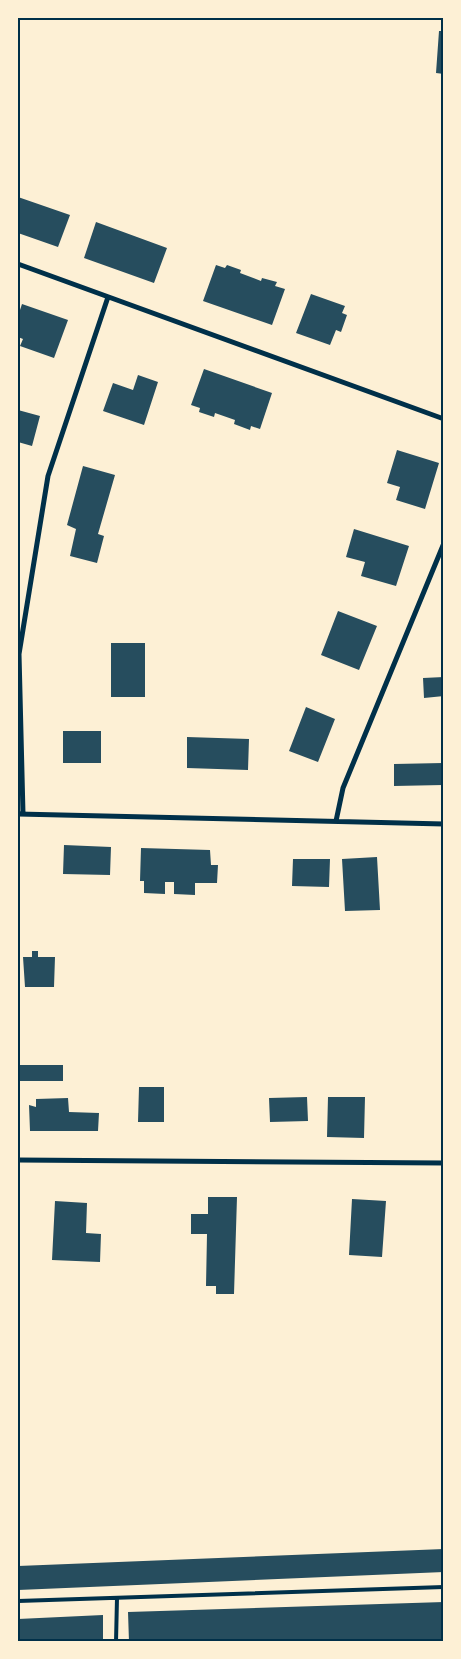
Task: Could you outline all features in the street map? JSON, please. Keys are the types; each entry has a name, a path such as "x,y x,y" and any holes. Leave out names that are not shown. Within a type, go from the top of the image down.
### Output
{"street":[{"path":"18,264 444,419"},
{"path":"108,297 46,485 19,654 20,814 444,824"},
{"path":"336,821 348,776 444,543"},
{"path":"18,1160 444,1163"}],"lane":[{"path":"18,1601 444,1587"},
{"path":"116,1598 116,1642"}],"building":[{"path":"439,31 444,31 444,74 436,73"},
{"path":"18,197 70,215 58,247 18,233"},
{"path":"96,222 167,248 154,283 84,258"},
{"path":"216,265 225,268 227,265 241,270 240,273 261,281 262,278 277,282 275,286 285,289 272,325 203,301"},
{"path":"311,294 345,306 342,313 347,315 341,332 336,330 330,345 296,333"},
{"path":"22,304 68,320 54,358 20,346 23,339 18,337 18,316"},
{"path":"204,369 272,393 260,429 251,426 250,430 234,424 235,420 215,413 214,417 199,412 200,408 191,405"},
{"path":"138,375 158,382 144,425 103,411 113,383 133,390"},
{"path":"18,410 40,416 32,446 18,442"},
{"path":"397,450 439,463 425,509 396,500 400,487 387,483"},
{"path":"83,466 115,475 98,534 104,536 97,563 70,556 76,529 67,525"},
{"path":"354,529 409,546 396,586 361,576 365,562 346,557"},
{"path":"338,611 377,626 359,670 321,655"},
{"path":"111,643 145,643 145,697 111,697"},
{"path":"444,677 444,696 424,698 423,678"},
{"path":"306,707 335,719 318,762 289,751"},
{"path":"63,731 101,731 101,763 63,763"},
{"path":"187,737 249,739 248,770 187,768"},
{"path":"443,763 443,785 394,786 394,764"},
{"path":"64,845 111,847 110,875 63,874"},
{"path":"141,848 210,850 211,865 218,865 217,883 195,883 195,895 174,894 174,882 165,882 165,894 144,893 144,881 140,881"},
{"path":"377,857 380,910 345,911 342,859"},
{"path":"293,859 330,859 329,887 292,886"},
{"path":"32,951 38,951 38,957 55,957 54,987 25,987 23,957 32,957"},
{"path":"18,1065 63,1065 63,1081 18,1081"},
{"path":"139,1087 164,1087 164,1122 138,1122"},
{"path":"307,1097 308,1121 270,1122 269,1098"},
{"path":"328,1097 365,1097 364,1138 327,1137"},
{"path":"68,1098 69,1112 99,1113 98,1131 30,1131 29,1105 36,1107 36,1099"},
{"path":"208,1197 237,1197 234,1294 216,1294 216,1286 206,1286 207,1234 191,1234 191,1214 208,1214"},
{"path":"352,1199 386,1201 382,1257 349,1255"},
{"path":"55,1201 87,1203 86,1233 101,1234 100,1262 52,1260"},
{"path":"444,1549 444,1572 18,1590 18,1566"},
{"path":"444,1602 444,1639 355,1642 129,1642 128,1612"},
{"path":"103,1615 103,1642 18,1642 18,1619"}]}
